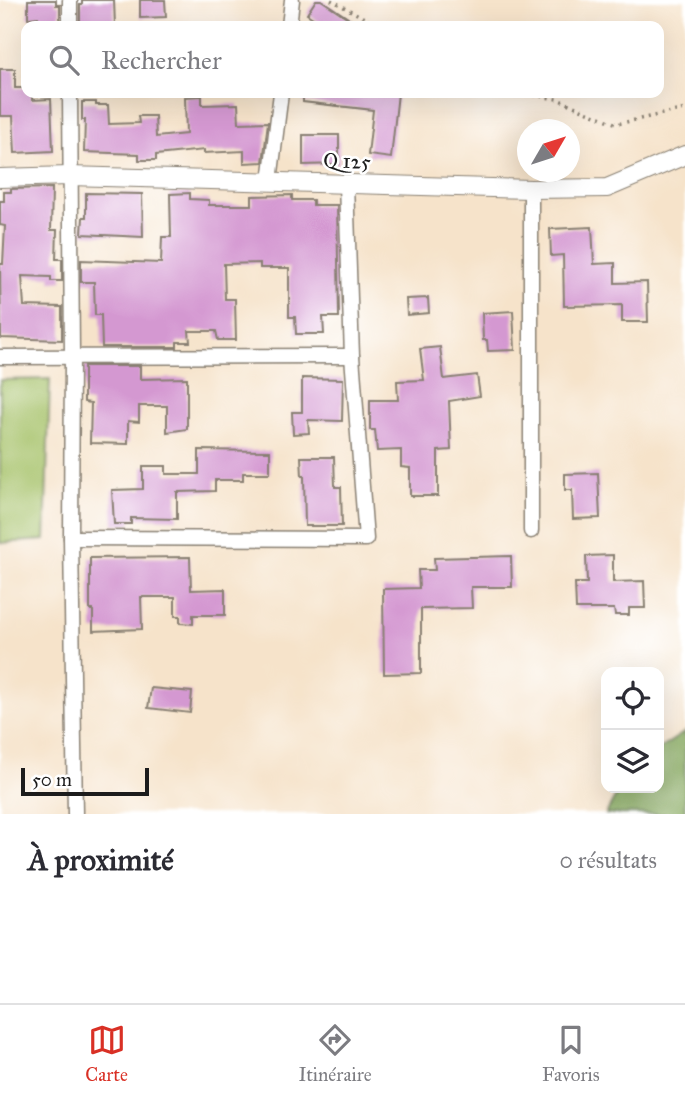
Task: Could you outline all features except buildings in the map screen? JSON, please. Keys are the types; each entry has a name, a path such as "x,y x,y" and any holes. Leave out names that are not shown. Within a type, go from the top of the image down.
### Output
{"street":[{"path":"70,0 70,21"},
{"path":"290,21 292,0"},
{"path":"70,98 75,814"},
{"path":"270,181 280,98"},
{"name":"Q 125","path":"0,178 69,176 531,189 607,188 685,155"},
{"path":"71,538 366,540 352,356 346,184"},
{"path":"531,189 531,531"},
{"path":"0,357 352,356"}],"path":[{"path":"331,0 370,21"},
{"path":"551,98 617,124 685,109"}],"green space":[{"path":"50,379 45,540 0,543 0,380"},
{"path":"685,732 685,814 606,814 617,793 664,793 664,746"}]}
